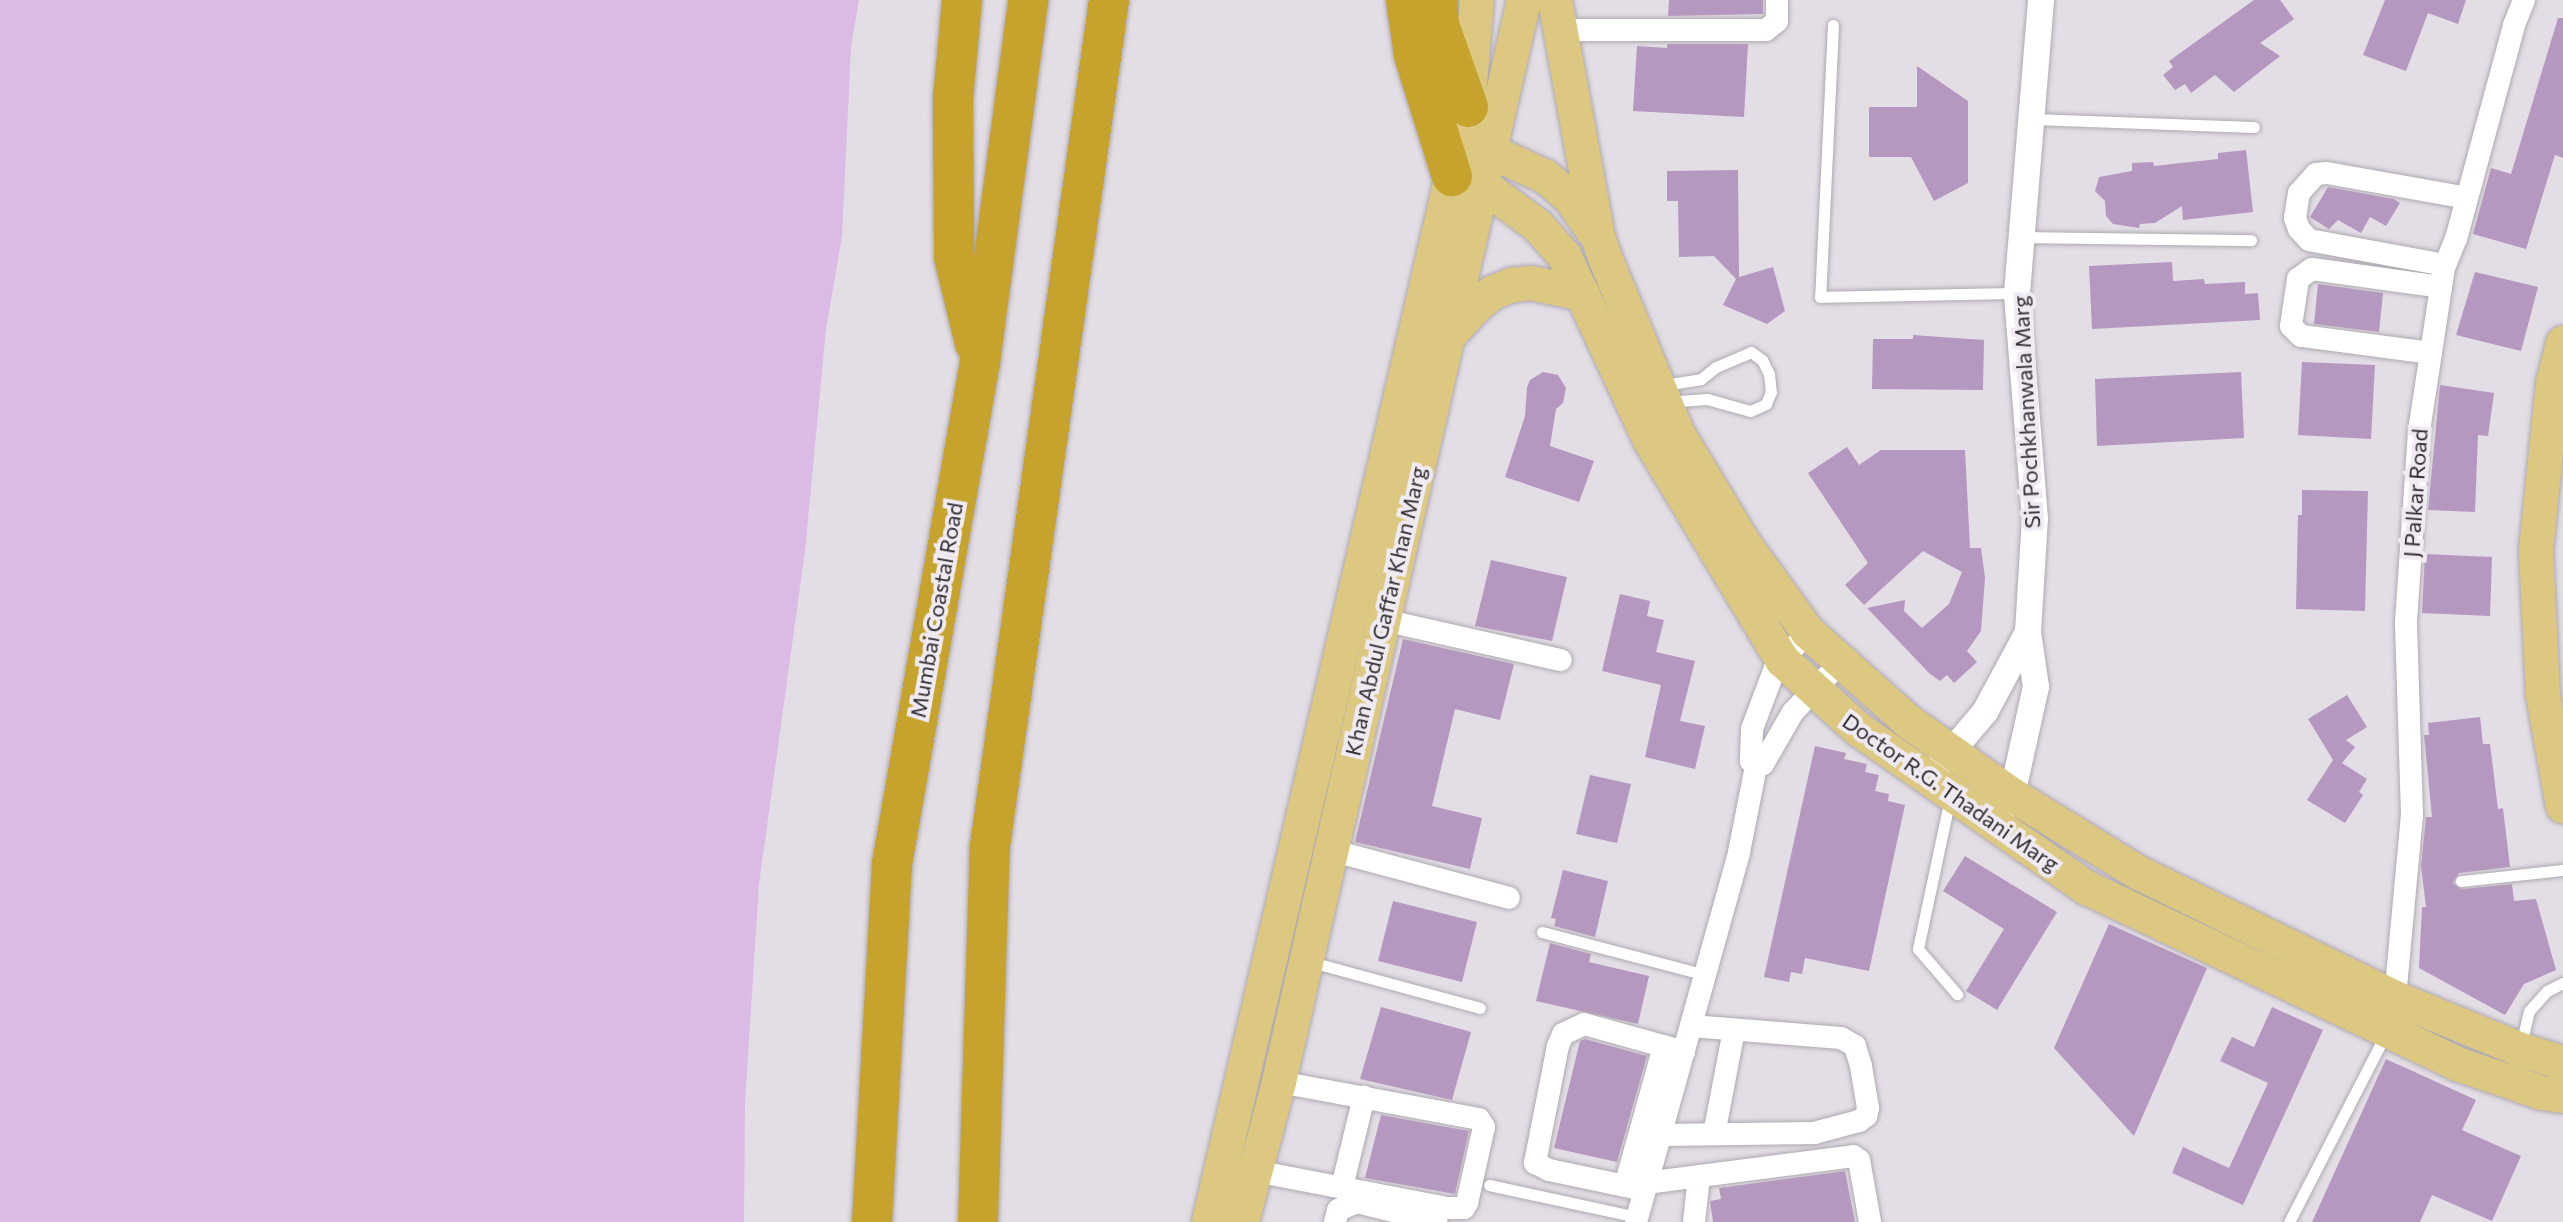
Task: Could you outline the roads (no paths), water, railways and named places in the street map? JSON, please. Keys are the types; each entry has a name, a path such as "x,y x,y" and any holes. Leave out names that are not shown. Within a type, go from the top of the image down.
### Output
{"highway":[{"path":"962,0 953,98 954,257 980,362"},
{"name":"Mumbai Coastal Road","path":"872,1222 892,864 980,362 1028,0"},
{"path":"978,1222 990,846 1109,0"},
{"path":"1406,0 1414,55 1470,152"},
{"path":"1437,0 1439,25 1470,152"}],"main road":[{"name":"Khan Abdul Gaffar Khan Marg","path":"1242,1222 1279,1082 1447,338 1470,152 1477,0"},
{"name":"Khan Abdul Gaffar Khan Marg","path":"1209,1222 1470,152 1524,0"},
{"path":"1558,15 1598,237"},
{"path":"1470,152 1546,177 1571,199 1598,237"},
{"name":"Doctor R.G. Thadani Marg","path":"1470,152 1565,257 1650,440 1808,632 1909,722 2012,795 2139,873 2395,998 2547,1055"},
{"name":"Doctor R.G. Thadani Marg","path":"1598,237 1705,505 1782,660 1813,689 1858,729 2087,888 2457,1064 2542,1093 2563,1096"},
{"path":"1447,338 1492,293 1512,285 1531,283 1583,294"},
{"path":"2563,343 2553,383 2536,551 2543,695 2563,806"}],"street":[{"path":"1558,15 1766,30 1777,21 1777,0"},
{"name":"Sir Pochkhanwala Marg","path":"1994,824 2012,795 2036,687 2028,632 2035,519 2017,293 2024,237 2041,0"},
{"name":"J Palkar Road","path":"2395,998 2412,815 2406,622 2419,431 2443,276 2514,25 2524,0"},
{"path":"2443,276 2309,240 2299,229 2295,218 2299,193 2316,174 2327,173 2467,198"},
{"path":"2431,353 2301,336 2291,326 2298,279 2312,269 2443,276"},
{"path":"1383,620 1561,660"},
{"path":"1756,766 1751,761 1749,748 1752,729 1775,668 1808,632"},
{"name":"Sir Pochkhanwala Marg","path":"1940,787 1949,750 1985,712 2028,632"},
{"path":"1756,766 1763,764 1793,712 1841,662"},
{"path":"1636,1219 1639,1186 1674,1049 1691,1026 1706,975 1739,852 1756,766"},
{"path":"1330,850 1509,898"},
{"path":"1674,1049 1584,1024 1563,1034 1535,1163 1549,1170 1639,1186 1853,1156 1859,1160 1870,1222"},
{"path":"1660,1135 1814,1133 1859,1121 1868,1108 1855,1046 1847,1041 1691,1026"},
{"path":"1714,1134 1734,1030"},
{"path":"1639,1186 1660,1135 1674,1049"},
{"path":"1255,1171 1448,1208 1464,1208 1467,1203 1483,1122 1279,1082"},
{"path":"1342,1187 1364,1097"},
{"path":"1694,1222 1699,1176"},
{"path":"1335,1222 1338,1210 1357,1202 1437,1222"}],"lane":[{"path":"1833,25 1820,297 2017,293"},
{"path":"2032,119 2254,127"},
{"path":"2024,237 2251,240"},
{"path":"1751,352 1762,360 1769,374 1771,392 1766,404 1750,411 1707,399 1679,401 1662,397 1701,379 1716,367 1751,352"},
{"path":"1940,787 1918,949 1957,994"},
{"path":"2461,881 2563,870"},
{"path":"1542,932 1706,975"},
{"path":"1305,960 1480,1008"},
{"path":"2547,1055 2529,1011 2547,991 2563,983"},
{"path":"2289,1222 2387,1031"},
{"path":"1489,1185 1636,1219"}]}
